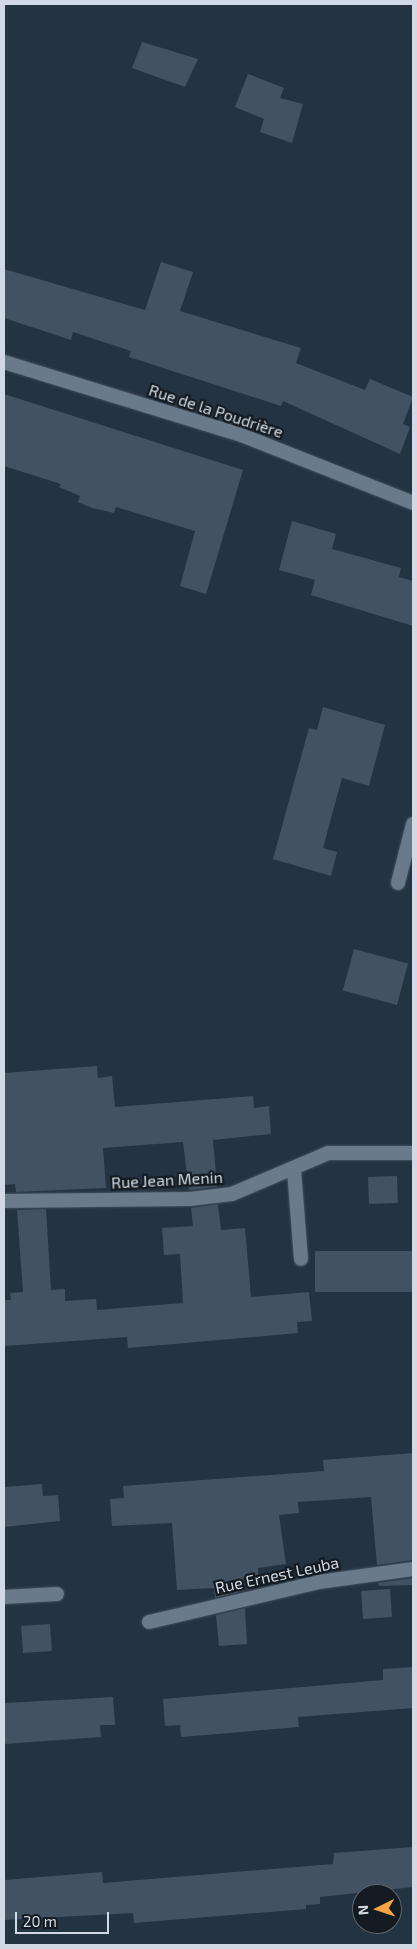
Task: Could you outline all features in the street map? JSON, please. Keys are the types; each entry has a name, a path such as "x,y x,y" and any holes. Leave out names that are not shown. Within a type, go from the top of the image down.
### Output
{"street":[{"name":"Rue de la Poudrière","path":"4,362 244,436 413,503"},
{"path":"398,883 413,824"},
{"name":"Rue Jean Menin","path":"4,1201 199,1198 232,1194 294,1170 328,1153 413,1153"},
{"path":"294,1170 301,1260"},
{"name":"Rue Ernest Leuba","path":"149,1622 319,1582 413,1569"},
{"path":"4,1597 57,1594"}],"building":[{"path":"142,42 198,59 185,87 132,68"},
{"path":"248,74 284,88 280,98 303,104 292,143 260,132 264,119 235,107"},
{"path":"161,262 193,272 180,311 301,348 296,363 365,390 370,379 413,397 403,424 410,427 400,454 283,401 281,406 129,357 131,351 73,332 71,340 4,318 4,269 145,310"},
{"path":"4,394 243,470 206,594 180,586 195,531 116,507 114,513 92,508 78,502 80,496 59,487 61,484 4,466"},
{"path":"292,521 336,534 332,549 401,568 399,577 413,581 413,626 311,595 315,580 279,570"},
{"path":"323,707 385,725 369,786 342,778 323,848 337,852 331,876 273,859 309,728 317,730"},
{"path":"354,949 408,963 397,1005 343,991"},
{"path":"97,1066 98,1078 112,1076 115,1107 253,1096 254,1108 269,1106 271,1134 213,1140 217,1187 189,1190 183,1142 103,1148 106,1188 16,1192 15,1184 4,1185 4,1073"},
{"path":"397,1176 398,1203 369,1204 368,1177"},
{"path":"218,1204 221,1230 245,1228 251,1297 309,1292 312,1321 297,1322 298,1333 128,1348 127,1337 4,1346 4,1300 11,1300 10,1293 23,1292 17,1210 46,1209 51,1290 65,1289 65,1301 96,1299 97,1310 183,1303 180,1254 164,1255 162,1228 193,1226 191,1208"},
{"path":"315,1251 413,1251 413,1292 315,1292"},
{"path":"413,1453 413,1560 377,1565 371,1497 298,1502 299,1513 279,1515 286,1564 258,1568 258,1577 243,1578 244,1591 215,1598 214,1588 177,1590 172,1523 112,1526 110,1499 124,1498 123,1486 324,1471 323,1460"},
{"path":"42,1484 43,1496 58,1495 60,1521 4,1527 4,1487"},
{"path":"413,1578 413,1585 379,1586 378,1583"},
{"path":"390,1589 392,1617 363,1619 361,1591"},
{"path":"245,1608 247,1644 219,1646 216,1615"},
{"path":"50,1624 52,1651 23,1653 21,1626"},
{"path":"413,1667 413,1708 298,1717 299,1727 181,1737 180,1725 165,1726 163,1699 383,1680 383,1669"},
{"path":"113,1697 115,1725 100,1725 101,1737 4,1744 4,1703"},
{"path":"413,1847 413,1887 402,1888 402,1884 352,1884 352,1894 320,1897 320,1904 306,1905 306,1909 134,1923 133,1913 4,1920 4,1880 102,1872 103,1883 333,1864 334,1853"}]}
